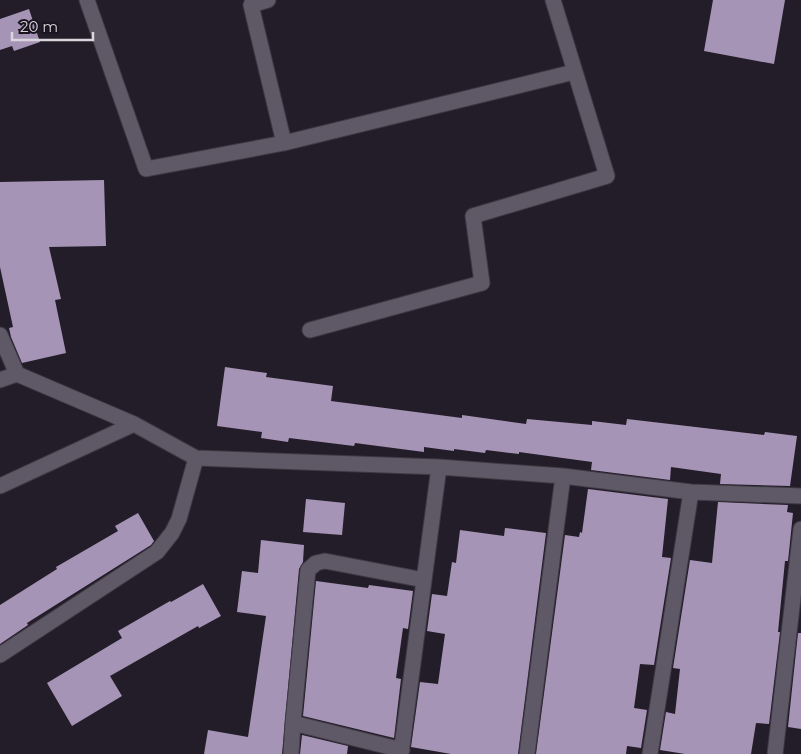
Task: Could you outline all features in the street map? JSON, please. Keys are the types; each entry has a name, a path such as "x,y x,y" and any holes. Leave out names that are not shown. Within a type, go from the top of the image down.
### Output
{"street":[{"path":"87,0 146,168 284,143 574,72"},
{"path":"268,0 251,5 284,143"},
{"path":"310,330 482,283 473,216 607,176 553,0"},
{"path":"0,335 17,374"},
{"path":"0,380 17,374 134,424 196,458 440,467 564,476 691,492 801,496"},
{"path":"0,486 134,424"},
{"path":"0,655 157,552 179,519 196,458"},
{"path":"293,723 402,752 440,467"},
{"path":"527,754 564,476"},
{"path":"650,754 691,492"},
{"path":"775,754 801,529"},
{"path":"291,754 308,570 316,563 325,561 424,580"}],"building":[{"path":"713,0 785,0 774,64 704,51"},
{"path":"29,9 40,42 14,51 12,46 0,50 0,19"},
{"path":"104,180 106,246 49,247 61,299 55,300 66,353 22,363 11,337 9,328 13,327 0,267 0,182"},
{"path":"225,367 267,373 266,377 333,386 331,401 462,418 462,415 526,424 527,419 592,425 592,421 626,425 627,419 764,435 765,432 797,436 790,486 720,484 721,474 671,467 670,480 591,470 592,462 519,452 519,454 486,450 485,453 424,447 424,452 355,443 354,446 289,438 288,442 261,438 262,432 217,426"},
{"path":"588,489 668,499 662,557 671,558 654,665 640,664 634,708 647,710 641,748 627,746 626,754 536,754 565,535 579,537 580,532 582,533"},
{"path":"306,499 345,503 342,535 303,532"},
{"path":"718,502 788,505 787,512 793,513 788,561 785,561 778,632 780,632 769,724 756,723 751,754 685,754 660,750 666,712 675,714 680,669 673,668 690,560 712,563"},
{"path":"138,513 154,541 151,545 27,623 28,625 0,644 0,605 57,569 56,567 118,531 115,526"},
{"path":"505,528 546,533 518,754 451,754 411,747 420,682 438,684 445,634 427,631 432,594 447,596 452,562 456,563 460,530 504,536"},
{"path":"261,540 304,545 303,562 299,569 282,754 204,754 208,730 248,737 266,616 237,612 242,571 258,573"},
{"path":"316,581 368,588 369,585 413,591 408,629 403,628 396,678 401,679 394,738 303,716"},
{"path":"203,584 221,616 199,628 198,626 110,676 122,696 72,726 47,683 122,638 118,631"},
{"path":"798,633 801,633 801,729 788,727"},
{"path":"302,735 348,746 347,754 300,754"}]}
